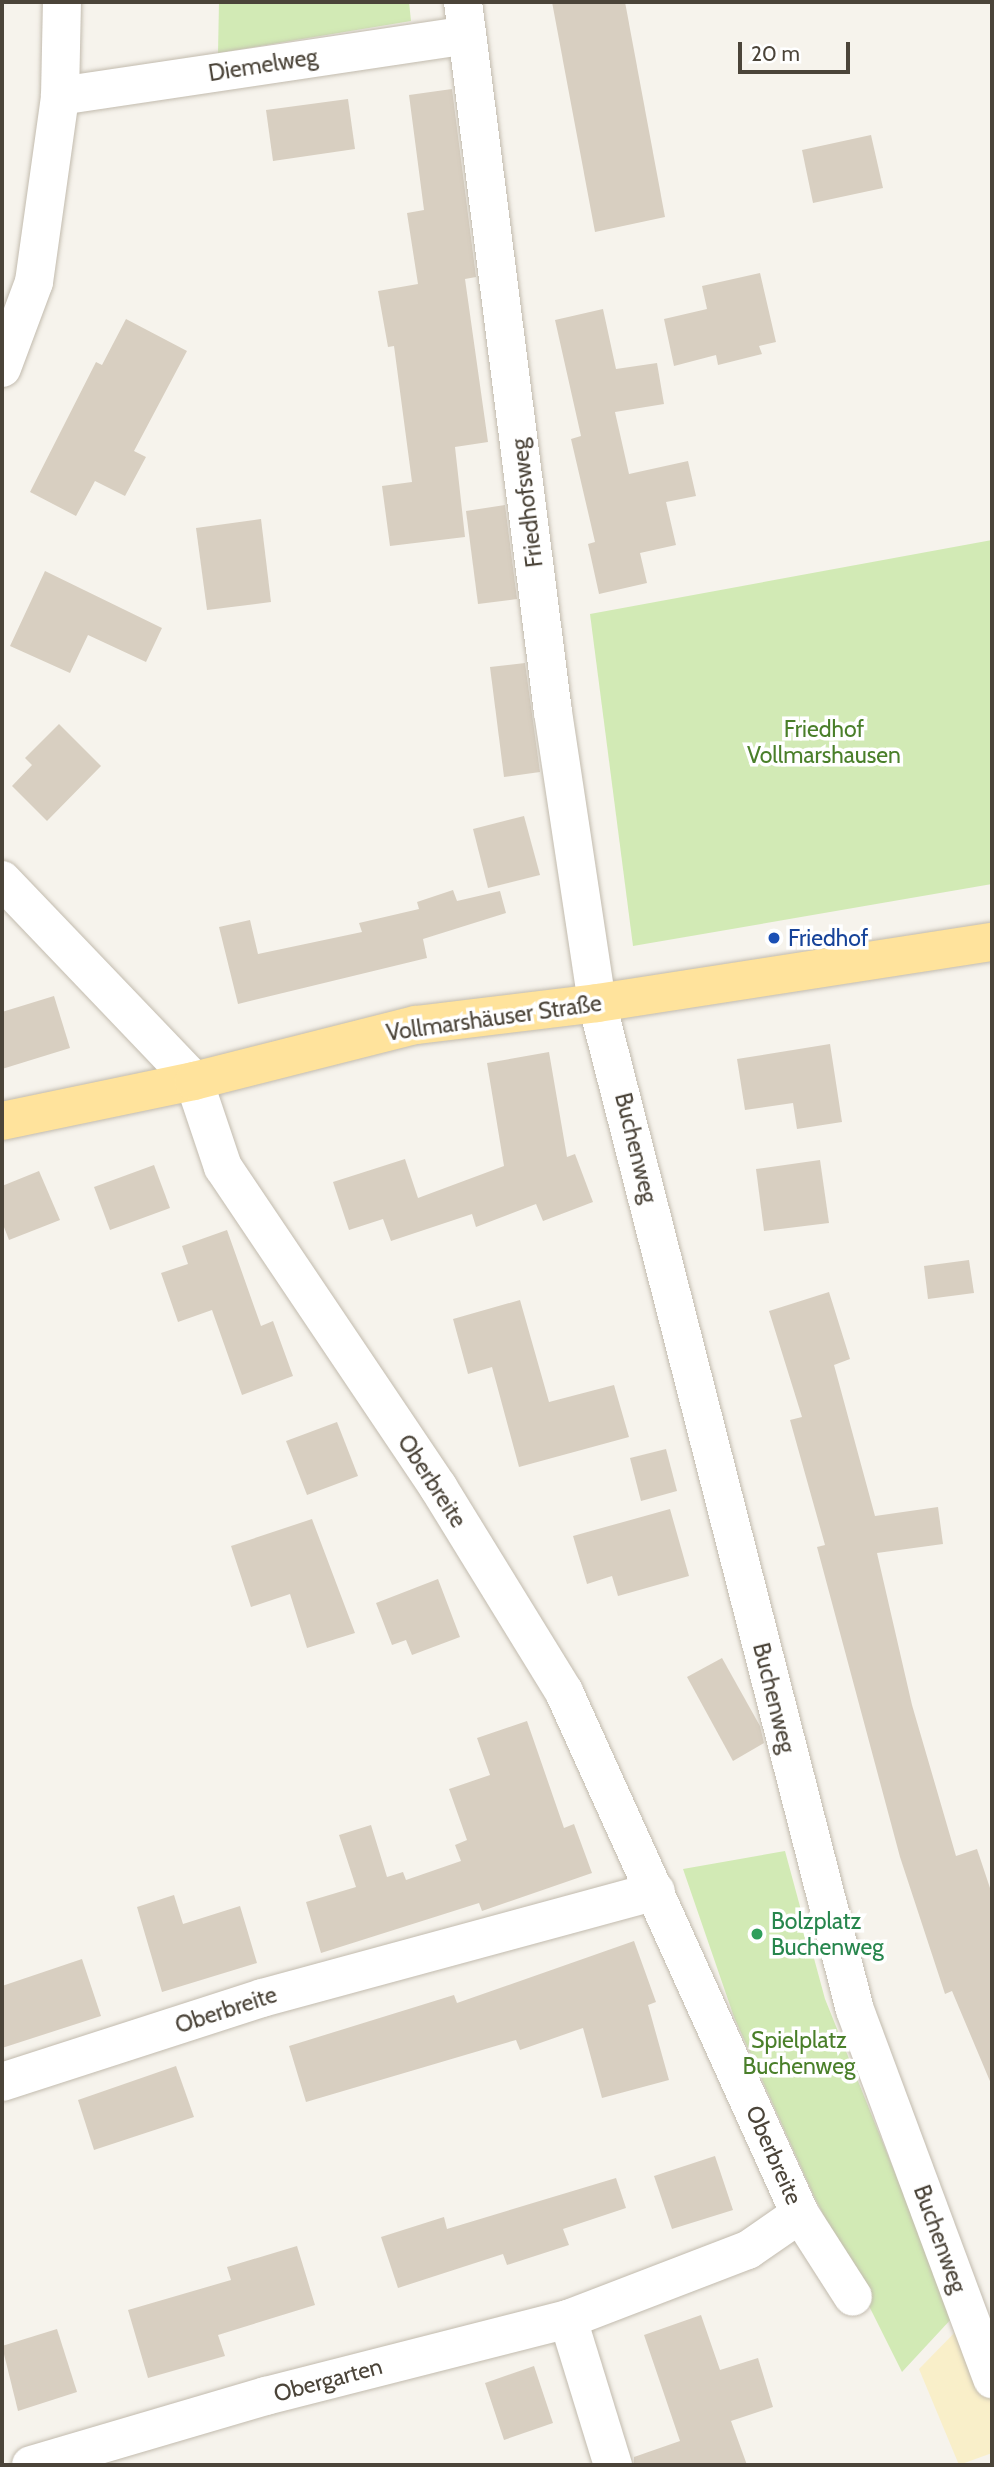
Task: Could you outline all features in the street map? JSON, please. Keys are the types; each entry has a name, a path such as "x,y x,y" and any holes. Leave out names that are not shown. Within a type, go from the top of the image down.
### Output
{"main road":[{"name":"Vollmarshäuser Straße","path":"2,1121 194,1081 416,1025 597,1003 992,942"}],"street":[{"path":"2,368 34,282 60,96 62,2"},
{"name":"Diemelweg","path":"60,96 464,18"},
{"name":"Friedhofsweg","path":"464,18 553,712 597,1003"},
{"path":"2,880 194,1081"},
{"name":"Buchenweg","path":"597,1003 855,2010 992,2379"},
{"name":"Oberbreite","path":"194,1081 223,1167 438,1487 564,1692 800,2214 853,2297"},
{"name":"Oberbreite","path":"2,2082 275,1994 656,1891"},
{"name":"Obergarten","path":"31,2465 94,2457 279,2392 568,2319 748,2250 800,2214"},
{"path":"568,2319 613,2465"}],"green space":[{"path":"219,2 409,2 411,21 218,53"},
{"name":"Friedhof Vollmarshausen","path":"992,540 992,884 633,946 590,614"},
{"name":"Spielplatz Buchenweg","path":"785,1851 825,1999 953,2317 902,2372 814,2196 734,2017 683,1869"}],"sand":[{"path":"964,2323 992,2388 992,2453 959,2465 919,2369"}],"building":[{"path":"552,2 625,2 665,217 595,232"},
{"path":"452,89 476,277 465,279 488,442 455,447 465,537 390,546 382,486 412,482 394,346 388,347 378,291 418,284 407,213 424,210 409,95"},
{"path":"348,99 355,149 273,161 266,110"},
{"path":"871,135 883,188 813,203 802,150"},
{"path":"760,273 776,342 759,346 762,354 718,365 716,355 674,366 664,319 707,309 702,286"},
{"path":"603,309 616,369 657,363 664,404 615,412 629,474 688,461 696,496 666,502 676,545 640,553 647,583 599,594 588,544 595,542 571,439 581,436 555,320"},
{"path":"126,319 187,351 134,451 146,457 125,496 95,481 76,516 30,492 96,362 102,365"},
{"path":"505,505 517,599 478,604 466,511"},
{"path":"261,519 271,602 207,610 196,528"},
{"path":"45,571 162,628 146,662 88,635 70,673 10,646"},
{"path":"525,663 540,772 504,777 490,667"},
{"path":"59,724 101,766 47,821 12,786 32,765 25,758"},
{"path":"524,816 540,875 488,888 473,829"},
{"path":"453,890 457,901 500,891 506,913 423,939 427,958 238,1004 219,927 250,920 258,954 362,932 359,923 419,909 417,902"},
{"path":"54,996 70,1048 2,1069 2,1012"},
{"path":"830,1044 842,1122 797,1129 793,1103 745,1110 737,1059"},
{"path":"549,1052 567,1157 575,1154 593,1202 543,1221 536,1204 476,1227 472,1214 391,1241 383,1219 349,1230 333,1182 405,1159 418,1198 504,1166 487,1063"},
{"path":"820,1160 829,1223 764,1231 756,1169"},
{"path":"154,1165 170,1208 110,1230 94,1187"},
{"path":"39,1171 60,1220 9,1240 2,1222 2,1186"},
{"path":"227,1230 261,1326 273,1321 293,1376 242,1395 212,1310 178,1322 161,1273 188,1264 182,1246"},
{"path":"969,1260 974,1293 928,1299 924,1266"},
{"path":"829,1292 850,1359 834,1365 875,1516 938,1507 943,1544 877,1553 912,1705 956,1856 977,1849 992,1894 992,2086 952,1991 945,1994 900,1857 817,1547 825,1545 790,1420 802,1417 769,1311"},
{"path":"520,1300 549,1402 614,1385 629,1437 519,1467 492,1367 468,1374 453,1319"},
{"path":"337,1422 358,1476 307,1495 286,1441"},
{"path":"666,1449 677,1491 641,1501 630,1458"},
{"path":"670,1509 689,1576 618,1596 612,1576 587,1584 573,1536"},
{"path":"312,1519 355,1633 307,1648 290,1594 251,1607 231,1546"},
{"path":"438,1579 460,1637 412,1655 406,1640 392,1645 376,1603"},
{"path":"722,1658 760,1726 764,1743 733,1761 687,1677"},
{"path":"527,1721 564,1828 574,1824 592,1873 482,1911 479,1903 321,1953 306,1902 356,1887 339,1835 371,1825 387,1877 403,1872 406,1880 461,1861 455,1845 467,1840 449,1789 490,1775 477,1738"},
{"path":"174,1895 183,1924 240,1906 257,1963 162,1992 137,1907"},
{"path":"634,1941 656,2002 648,2005 669,2080 602,2098 583,2028 520,2050 516,2040 306,2102 289,2046 454,1995 457,2003"},
{"path":"82,1959 101,2016 2,2048 2,1986"},
{"path":"176,2066 194,2117 94,2150 78,2100"},
{"path":"715,2156 733,2210 672,2229 654,2176"},
{"path":"616,2178 626,2208 563,2229 569,2245 507,2265 503,2254 398,2288 381,2237 444,2217 447,2229"},
{"path":"297,2246 315,2305 218,2335 225,2356 148,2378 128,2310 231,2280 227,2267"},
{"path":"701,2315 720,2370 758,2358 773,2407 731,2421 747,2465 634,2465 634,2457 680,2441 644,2335"},
{"path":"57,2329 77,2392 18,2411 2,2346"},
{"path":"534,2366 553,2423 504,2440 485,2383"}],"place":[{"name":"Friedhof","path":"774,938"},
{"name":"Bolzplatz Buchenweg","path":"757,1934"}]}
